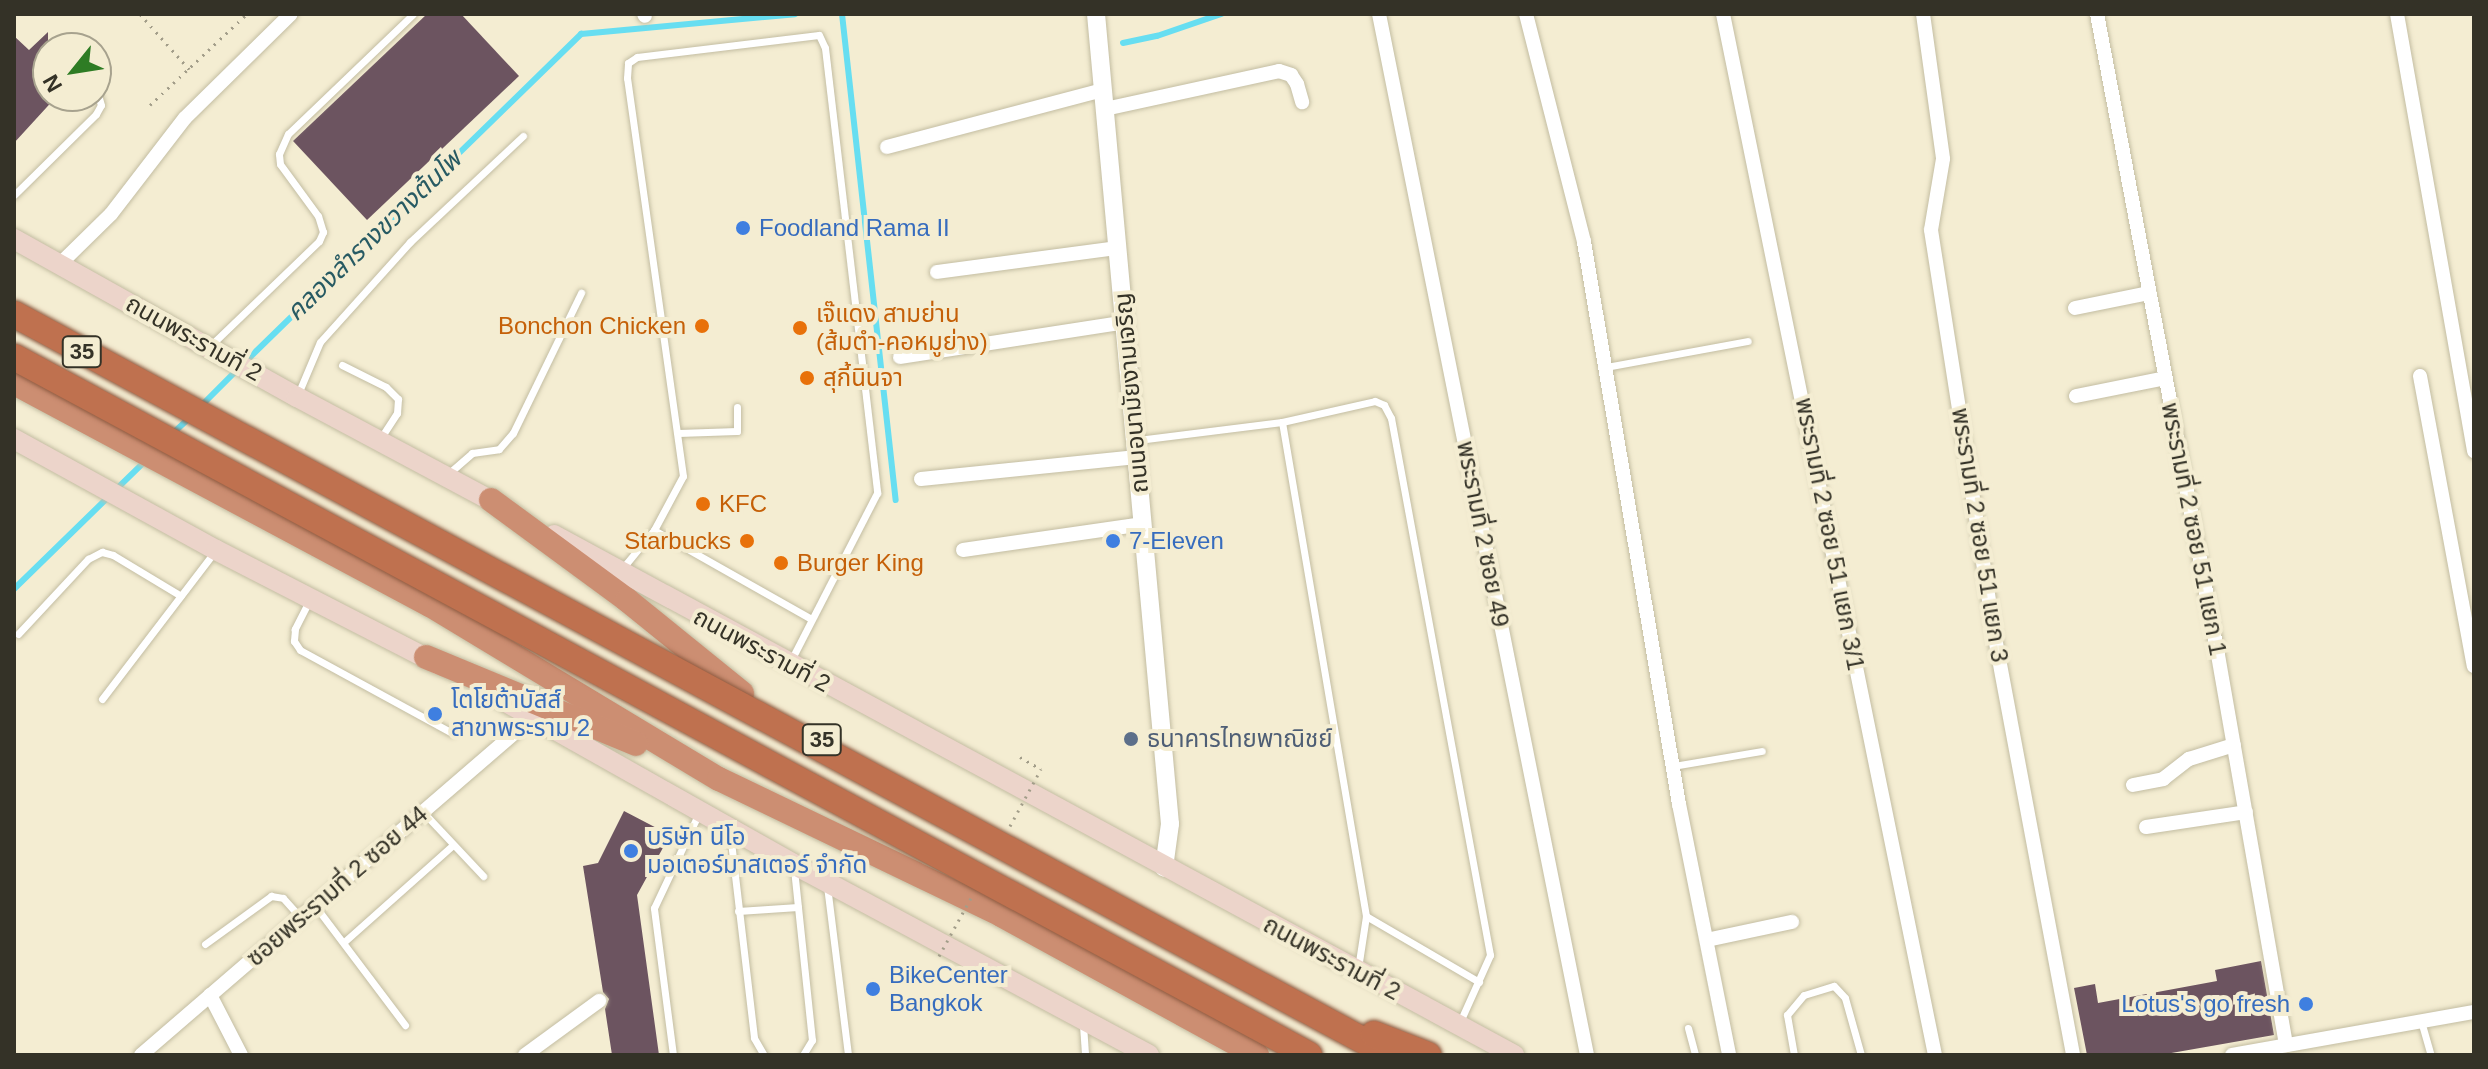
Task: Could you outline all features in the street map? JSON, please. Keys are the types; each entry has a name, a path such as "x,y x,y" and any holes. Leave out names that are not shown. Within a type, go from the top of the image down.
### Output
{"highway":[{"name":"ถนนพระรามที่ 2","path":"14,314 651,654 742,693 886,779 1405,1055"},
{"path":"14,314 1390,1055"},
{"path":"14,357 1309,1055"},
{"name":"35","path":"14,383 430,605 719,779 1001,915 1257,1055"},
{"path":"491,500 627,600 742,693"},
{"path":"426,657 719,779"},
{"path":"1289,1000 1428,1055"}],"main road":[{"name":"ถนนพระรามที่ 2","path":"14,239 236,360 297,397 448,474 619,572 1514,1055"},
{"path":"14,439 161,521 426,657 793,864 1149,1055"}],"street":[{"path":"60,264 111,214 185,118 291,14"},
{"name":"ถนนอนามัยงามเจริญ","path":"1096,14 1170,824 1164,868"},
{"name":"พระรามที่ 2 ซอย 49","path":"1379,14 1587,1055"},
{"path":"1526,14 1584,242 1672,767 1729,1055"},
{"name":"พระรามที่ 2 ซอย 51 แยก 3/1","path":"1723,14 1935,1055"},
{"name":"พระรามที่ 2 ซอย 51 แยก 3","path":"1923,14 1943,159 1931,230 1993,627 2073,1055"},
{"name":"พระรามที่ 2 ซอย 51 แยก 1","path":"2097,14 2234,745 2286,1045"},
{"path":"2397,14 2474,451"},
{"path":"887,147 1104,99 1279,71 1291,75 1302,102"},
{"path":"937,272 1118,248"},
{"path":"2075,308 2149,293"},
{"path":"900,357 1125,322"},
{"path":"2420,376 2474,666"},
{"path":"2076,396 2165,378"},
{"path":"921,479 1136,448"},
{"path":"963,550 1143,524"},
{"name":"ซอยพระรามที่ 2 ซอย 44","path":"141,1055 533,717"},
{"path":"2133,785 2163,779 2189,759 2234,745"},
{"path":"2146,827 2246,812"},
{"path":"1707,940 1792,922"},
{"path":"210,995 241,1055"},
{"path":"525,1055 599,1001"},
{"path":"2232,1055 2286,1045 2305,1049 2421,1021 2474,1012"}],"lane":[{"path":"210,346 319,241 323,232 318,216 280,164 279,154 288,134 413,14"},
{"path":"619,572 654,530 683,476 627,78 628,63 637,57 819,35 825,48 877,487 874,504 789,664"},
{"path":"14,195 97,112"},
{"path":"297,397 320,342 410,242 523,136"},
{"path":"448,474 472,453 499,449 513,433 581,293"},
{"path":"1606,367 1748,341"},
{"path":"342,365 386,387 398,399 397,413 379,440"},
{"path":"1136,448 1282,422 1375,401 1384,405 1391,418 1490,955 1459,1025"},
{"path":"678,433 737,431 737,407"},
{"path":"1282,422 1366,916 1357,972"},
{"path":"654,530 811,619"},
{"path":"102,699 216,550"},
{"path":"18,634 88,559 102,552 113,555 181,596"},
{"path":"311,598 295,629 294,641 300,650 452,733"},
{"path":"1672,767 1762,751"},
{"path":"673,1055 654,908 700,811"},
{"path":"423,812 483,876"},
{"path":"730,827 754,1038 764,1055"},
{"path":"344,942 453,845"},
{"path":"793,864 812,1040 803,1055"},
{"path":"826,881 848,1055"},
{"path":"205,944 271,896 283,898 301,919"},
{"path":"316,907 405,1025"},
{"path":"738,911 798,907"},
{"path":"1366,916 1479,982"},
{"path":"1794,1055 1787,1015 1804,995 1834,986 1845,998 1861,1055"},
{"path":"1083,1019 1085,1055"},
{"path":"2421,1021 2431,1055"},
{"path":"1688,1028 1695,1055"}],"path":[{"path":"140,14 189,69"},
{"path":"150,105 247,14"},
{"path":"1020,757 1041,769"}],"building":[{"path":"427,14 461,14 519,76 367,220 293,141"},
{"path":"14,36 29,50 32,47 32,112 42,112 14,143"},
{"path":"624,811 670,835 637,895 659,1055 612,1055 605,1009 609,999 603,992 583,866 598,863"},
{"path":"2261,961 2274,1035 2160,1055 2087,1055 2074,988 2095,984 2098,1003 2217,981 2215,970"}],"waterway":[{"name":"คลองลำรางขวางต้นโพ","path":"245,362 581,34 795,14"},
{"path":"842,14 896,500"},
{"path":"1123,43 1157,36 1221,14"},
{"name":"คลองลำรางขวางต้นโพ","path":"200,407 237,370"},
{"name":"คลองลำรางขวางต้นโพ","path":"171,435 189,418"},
{"name":"คลองลำรางขวางต้นโพ","path":"14,589 146,460"}],"place":[{"name":"Foodland Rama II","path":"743,228"},
{"name":"Bonchon Chicken","path":"702,326"},
{"name":"เจ๊แดง สามย่าน (ส้มตำ-คอหมูย่าง)","path":"800,328"},
{"name":"สุกี้นินจา","path":"807,378"},
{"name":"KFC","path":"703,504"},
{"name":"Starbucks","path":"747,541"},
{"name":"7-Eleven","path":"1113,541"},
{"name":"Burger King","path":"781,563"},
{"name":"โตโยต้าบัสส์ สาขาพระราม 2","path":"435,714"},
{"name":"ธนาคารไทยพาณิชย์","path":"1131,739"},
{"name":"บริษัท นีโอ มอเตอร์มาสเตอร์ จำกัด","path":"631,851"},
{"name":"BikeCenter Bangkok","path":"873,989"},
{"name":"Lotus's go fresh","path":"2306,1004"}]}
